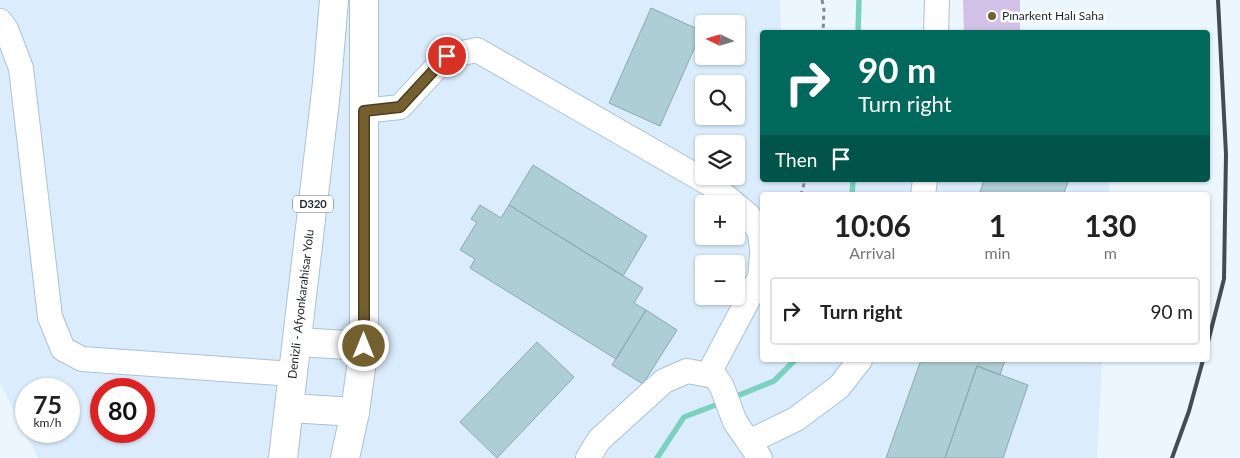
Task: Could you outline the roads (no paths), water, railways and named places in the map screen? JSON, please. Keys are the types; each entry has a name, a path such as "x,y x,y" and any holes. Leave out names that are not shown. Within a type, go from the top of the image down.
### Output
{"highway":[{"name":"Denizli - Afyonkarahisar Yolu","path":"283,458 327,83 334,0"},
{"path":"345,458 355,412 364,346 364,0"},
{"path":"297,342 364,346"},
{"path":"290,408 355,412"}],"street":[{"path":"936,30 937,0"},
{"path":"0,21 6,29 21,68 50,317 63,349 82,359 293,374"},
{"path":"364,111 400,107 447,56 477,50 710,184 724,195"},
{"path":"745,212 760,232"},
{"path":"715,381 760,277"},
{"path":"588,458 599,440 664,381 687,371 715,381 735,422 755,450 839,387 858,362"}],"waterway":[{"path":"858,30 859,0"},
{"path":"852,192 853,182"},
{"path":"732,398 774,381 793,362"},
{"path":"657,458 684,417 721,403"}],"railway":[{"path":"1210,334 1224,279 1226,154 1218,0"},
{"path":"1172,458 1189,411 1202,362"}],"place":[{"name":"Pınarkent Halı Saha","path":"992,16"}]}
